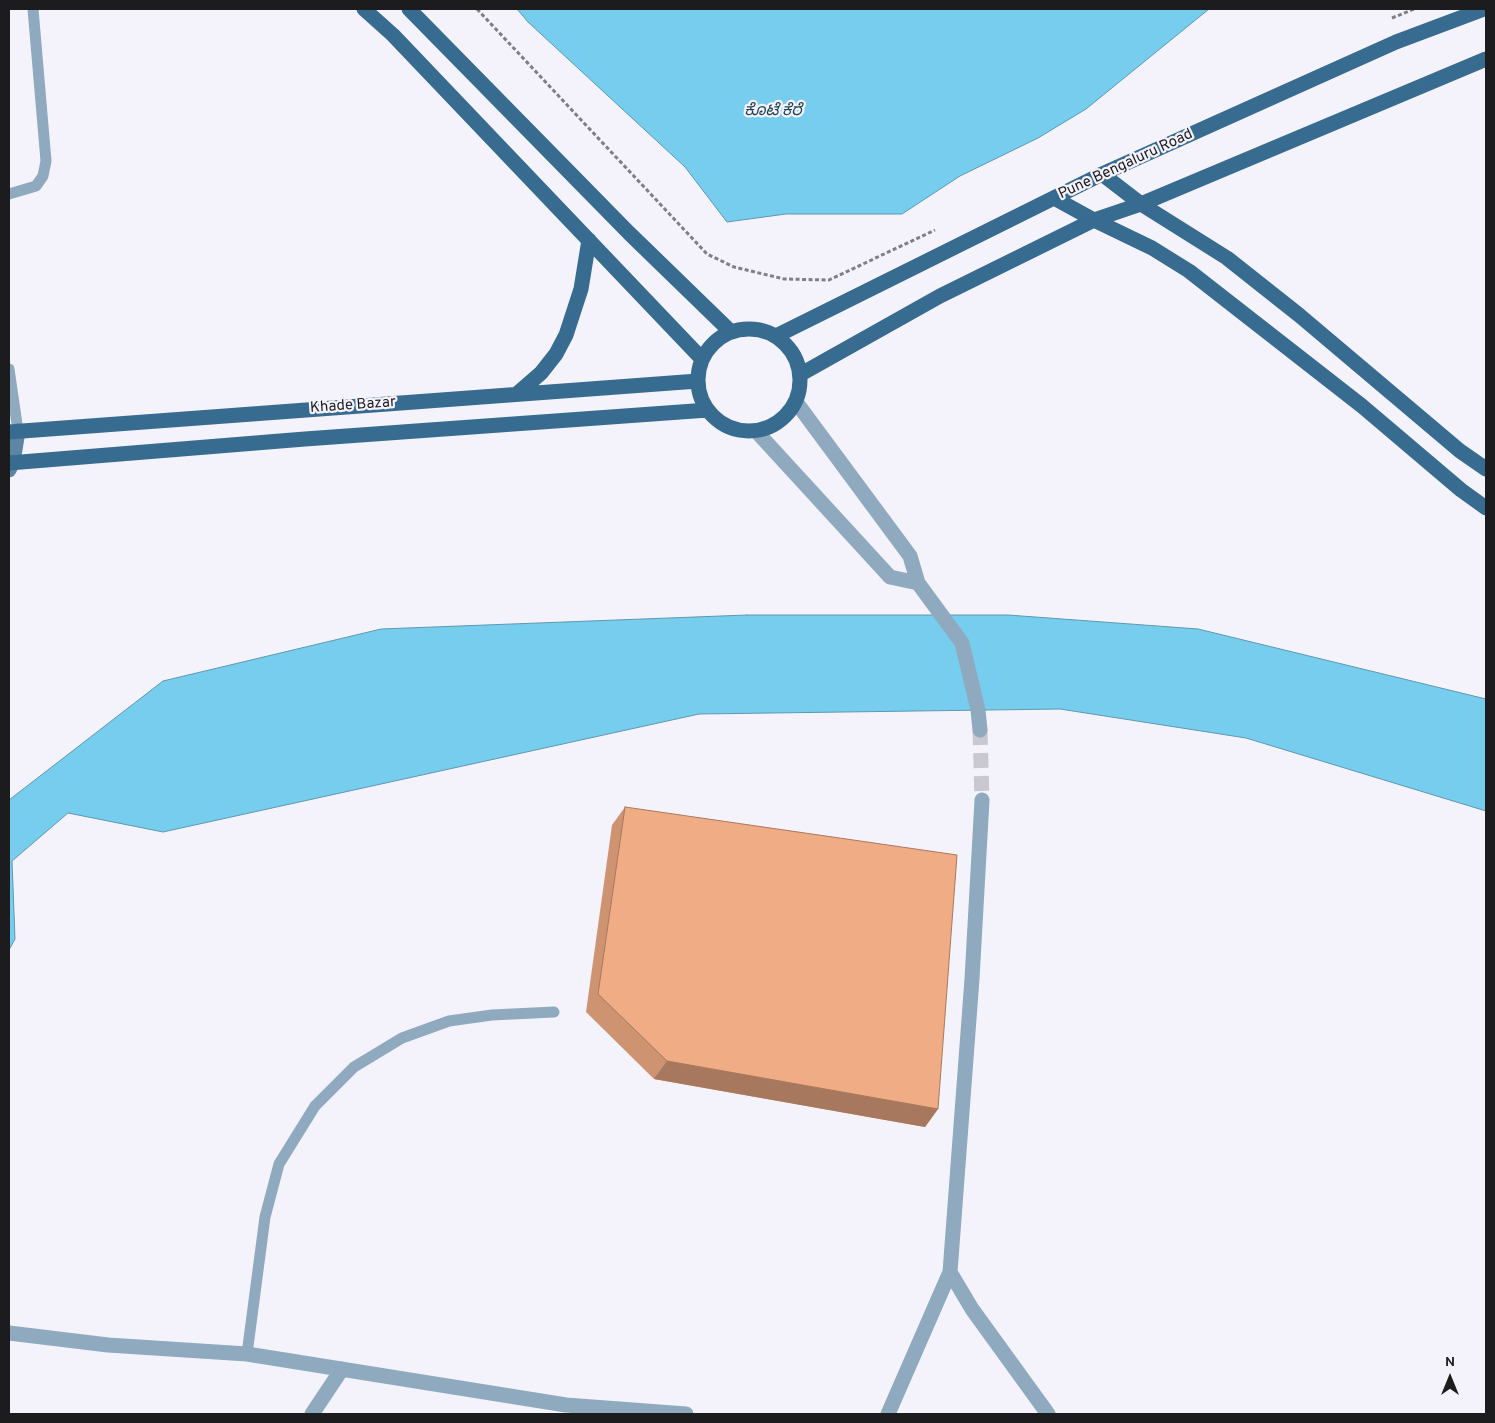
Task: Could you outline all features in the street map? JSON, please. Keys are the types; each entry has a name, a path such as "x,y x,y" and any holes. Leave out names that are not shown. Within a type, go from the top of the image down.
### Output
{"main road":[{"path":"364,9 393,36 702,359"},
{"path":"409,9 622,226 730,332"},
{"name":"Pune Bengaluru Road","path":"776,336 1102,174 1396,42 1484,9"},
{"path":"801,374 940,296 1094,220 1141,204 1486,59"},
{"path":"1102,174 1141,204 1227,258 1299,315 1460,451 1486,469"},
{"path":"1054,198 1152,248 1189,271 1362,406 1461,490 1486,508"},
{"path":"518,393 542,373 556,354 566,335 581,289 589,240"},
{"path":"745,329 761,330 776,336 788,346 796,359 801,374 796,402 780,422 768,428 756,431 742,431 729,427 717,420 708,410 700,396 698,381 702,359 714,343 730,332 745,329"},
{"name":"Khade Bazar","path":"13,432 698,381"},
{"path":"13,432 10,465 708,410"}],"street":[{"path":"796,402 910,556 918,583 962,643 978,710 980,730"},
{"path":"756,431 890,577 918,583"},
{"path":"888,1414 950,1272 972,979 982,800"},
{"path":"950,1272 972,1309 1048,1414"},
{"path":"9,1333 108,1345 247,1354 566,1405 686,1414"},
{"path":"312,1414 342,1369"}],"lane":[{"path":"9,194 36,186 43,176 46,161 33,9"},
{"path":"9,369 13,432"},
{"path":"247,1354 265,1217 279,1164 315,1106 354,1067 402,1038 450,1021 492,1015 554,1012"}],"path":[{"path":"477,9 707,254 734,267 784,279 829,280 937,229"},
{"path":"1389,19 1414,9"}],"water":[{"name":"ಕೊಟೆ ಕೆರೆ","path":"517,9 1209,9 1086,109 1038,138 960,176 902,214 786,214 727,222 685,167 528,22"},
{"path":"747,615 1008,615 1198,629 1486,699 1486,811 1246,738 1060,709 699,714 163,832 68,813 12,861 15,939 9,950 9,800 163,681 381,629"}],"building":[{"path":"625,807 957,855 938,1109 667,1061 598,994"}],"tunnel":[{"path":"980,730 982,800"}]}
